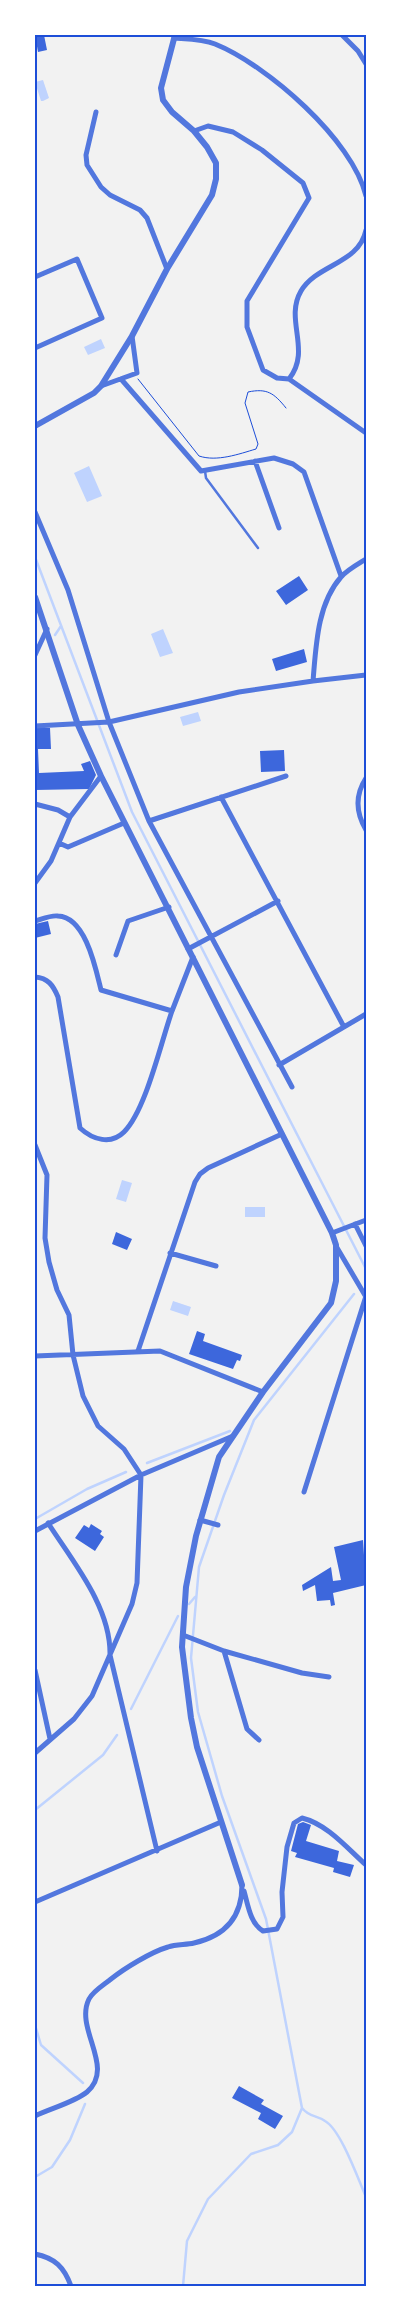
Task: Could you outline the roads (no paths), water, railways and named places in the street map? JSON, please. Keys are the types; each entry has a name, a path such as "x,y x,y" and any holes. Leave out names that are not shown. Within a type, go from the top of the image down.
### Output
{"street":[{"path":"205,35 274,81 311,113 346,151 363,182 366,196"},
{"path":"342,35 358,51 366,64"},
{"path":"35,426 94,393 101,386 132,336 167,269 212,195 216,179 216,163 194,131 172,112 163,100 161,88 174,36 217,44"},
{"path":"96,112 86,155 88,165 101,187 110,196 140,210 147,218 167,269"},
{"path":"194,131 208,126 233,132 262,150 303,183 309,198 248,301 247,327 264,370 277,378 289,379 366,434"},
{"path":"289,379 297,369 300,351 295,309 301,291 318,274 359,248 366,230"},
{"path":"35,277 77,259 102,318 35,348"},
{"path":"101,386 137,373 132,336"},
{"path":"121,379 198,468 205,471 268,458 281,459 293,464 304,472 342,576"},
{"path":"256,461 279,528"},
{"path":"35,512 68,590 109,722 149,821 209,940 292,1087"},
{"path":"313,680 319,627 331,591 342,576 366,559"},
{"path":"35,597 78,725 101,776 191,948 193,957 282,1134 335,1231 336,1281 331,1303 263,1392 219,1457 200,1520 189,1565 185,1637 186,1689 195,1738 253,1921 257,1927 263,1931 277,1929 283,1917 282,1892 287,1847 294,1823 302,1818 324,1828 366,1865"},
{"path":"35,655 47,629"},
{"path":"35,726 103,723 239,692 313,680 366,675"},
{"path":"35,883 51,861 70,817 101,776"},
{"path":"149,821 286,776"},
{"path":"366,778 360,788 357,805 359,816 366,830"},
{"path":"221,797 344,1027"},
{"path":"35,804 58,810 70,817"},
{"path":"59,842 68,847 124,823"},
{"path":"191,948 209,940 278,901"},
{"path":"116,955 128,921 169,907"},
{"path":"35,921 58,916 66,918 76,927 87,939 102,990 172,1011"},
{"path":"35,977 46,979 54,986 58,997 80,1128 95,1138 104,1140 117,1138 125,1131 135,1116 152,1075 172,1011 193,957"},
{"path":"279,1065 366,1014"},
{"path":"138,1351 170,1253 200,1174 208,1168 282,1134"},
{"path":"35,1145 44,1164 48,1185 45,1238 48,1262 57,1290 69,1315 73,1355 83,1396 98,1426 124,1450 141,1475 135,1594 92,1696 74,1720 35,1752"},
{"path":"335,1231 366,1220"},
{"path":"353,1224 366,1246"},
{"path":"304,1492 366,1297 336,1245"},
{"path":"170,1253 216,1266"},
{"path":"35,1356 150,1350 170,1354 263,1392"},
{"path":"35,1531 141,1475 232,1436"},
{"path":"200,1520 218,1525"},
{"path":"48,1523 93,1595 110,1637 110,1654 157,1851"},
{"path":"185,1637 224,1651 302,1673 329,1677"},
{"path":"224,1651 247,1729 259,1740"},
{"path":"35,1670 50,1738"},
{"path":"35,1902 221,1822"},
{"path":"35,2116 86,2093 97,2076 97,2060 87,2028 85,2011 90,1997 116,1974 168,1946 195,1943 224,1931 238,1914 242,1885"},
{"path":"35,2254 56,2261 64,2270 71,2286"}],"lane":[{"path":"205,471 206,478 258,548"}],"water":[{"path":"43,80 49,98 41,101 35,82"},
{"path":"101,339 105,348 88,355 84,347"},
{"path":"89,466 102,496 87,502 74,473"},
{"path":"163,629 173,653 160,657 151,634"},
{"path":"198,712 201,721 183,726 180,717"},
{"path":"122,1180 132,1183 126,1202 116,1199"},
{"path":"245,1207 265,1207 265,1217 245,1217"},
{"path":"173,1301 191,1307 188,1316 170,1310"}],"waterway":[{"path":"35,557 132,812 366,1269"},
{"path":"55,635 61,626"},
{"path":"354,1294 254,1420 224,1495 199,1567 191,1658 198,1712 222,1796 266,1919 302,2108 307,2113 325,2121 337,2134 366,2197"},
{"path":"147,1463 230,1431"},
{"path":"35,1519 87,1489 126,1472"},
{"path":"189,1604 195,1597"},
{"path":"131,1709 178,1616"},
{"path":"35,1810 103,1755 117,1735"},
{"path":"35,2025 41,2045 83,2083"},
{"path":"35,2177 52,2167 70,2140 85,2104"},
{"path":"183,2286 187,2241 208,2199 251,2154 278,2145 292,2132 302,2108"}]}
